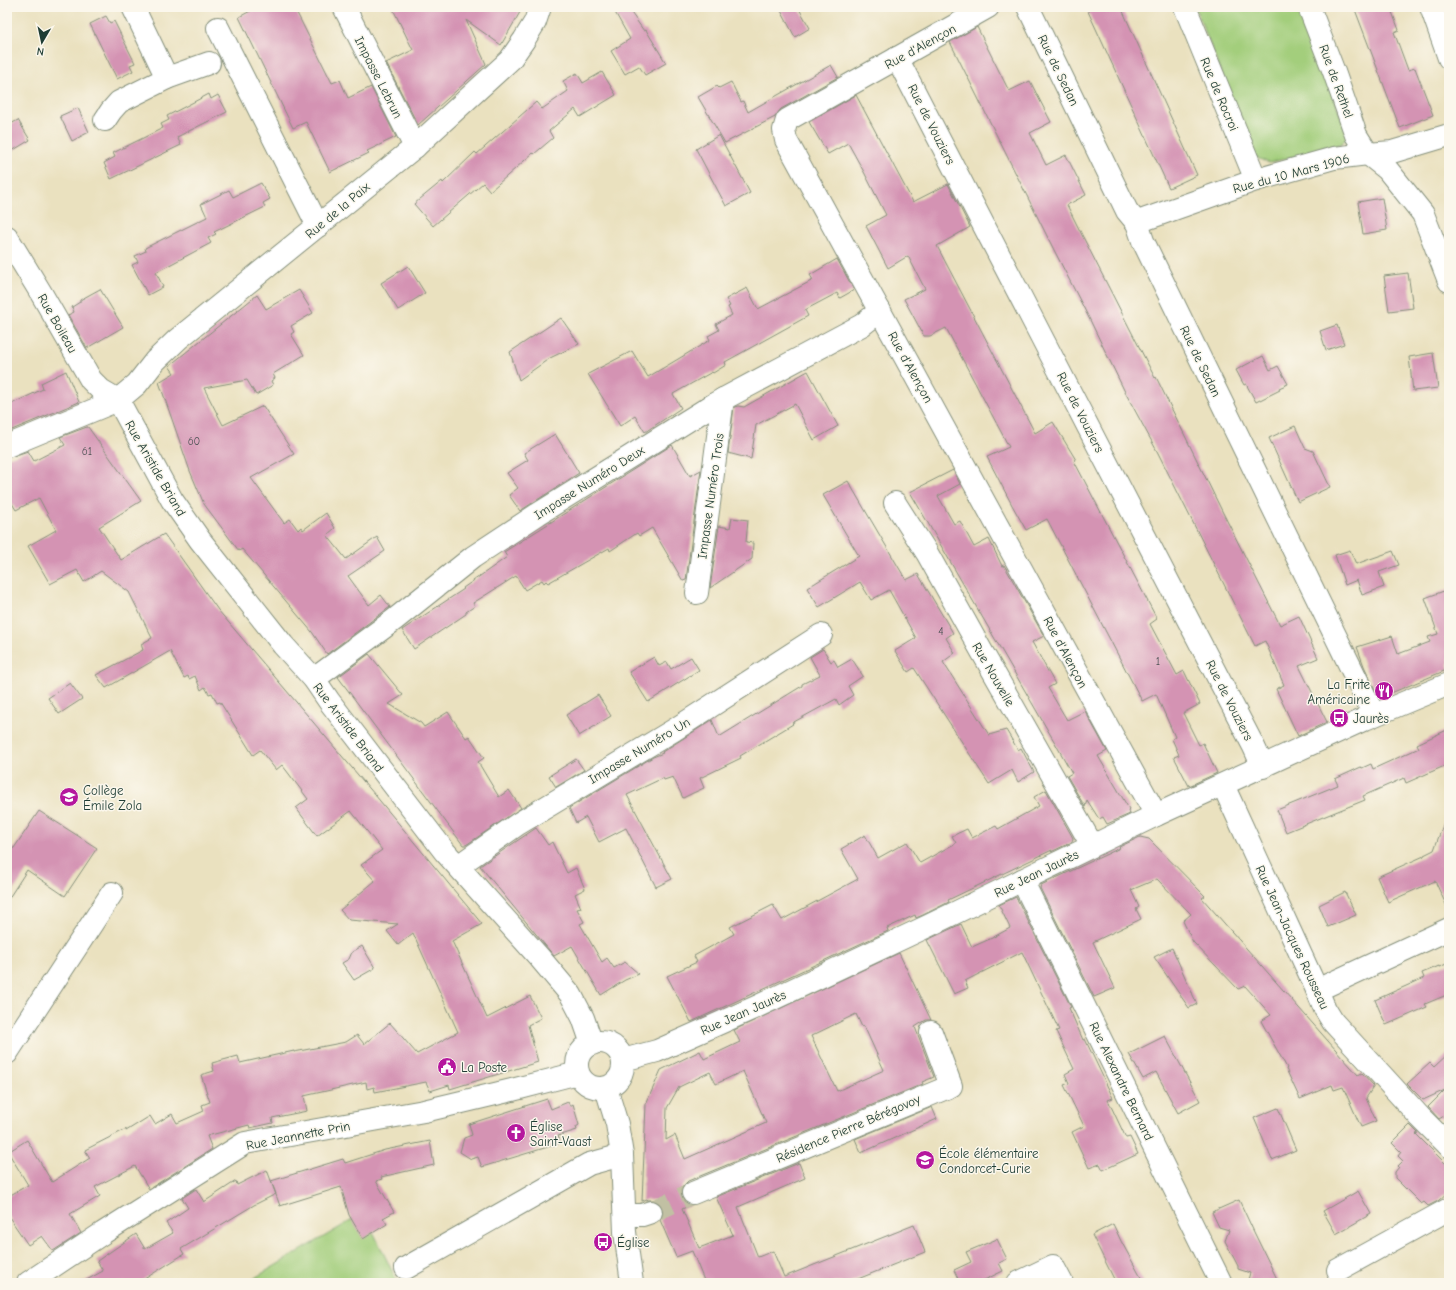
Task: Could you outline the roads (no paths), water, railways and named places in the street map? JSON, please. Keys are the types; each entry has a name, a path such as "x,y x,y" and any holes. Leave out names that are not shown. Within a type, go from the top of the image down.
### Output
{"street":[{"path":"133,7 167,78"},
{"name":"Impasse Lebrun","path":"344,7 414,147"},
{"name":"Rue de la Paix","path":"7,446 118,400 137,384 155,361 178,339 414,147 510,60 535,22 540,7"},
{"name":"Rue d'Alençon","path":"988,7 787,120 784,130 786,140 1156,815"},
{"name":"Rue de Sedan","path":"1028,7 1127,211 1137,223 1143,241 1374,715"},
{"name":"Rue de Rocroi","path":"1185,7 1256,180"},
{"name":"Rue de Rethel","path":"1309,7 1356,135 1368,154"},
{"path":"1431,7 1449,58"},
{"path":"218,28 318,226"},
{"name":"Rue de Vouziers","path":"897,58 1263,766"},
{"path":"105,120 118,102 167,78 209,63"},
{"name":"Rue du 10 Mars 1906","path":"1137,223 1146,218 1256,180 1334,158 1392,152 1449,135"},
{"path":"1368,154 1388,169 1423,214 1449,281"},
{"name":"Rue Boileau","path":"7,238 41,293 90,380 101,390 118,400"},
{"name":"Impasse Numéro Deux","path":"314,679 394,620 473,557 538,514 723,399 862,325 880,311"},
{"name":"Impasse Numéro Trois","path":"697,593 723,399"},
{"name":"Rue Aristide Briand","path":"118,400 176,506 200,540 283,644 314,679 329,701 440,846 539,956 571,995 583,1018 592,1044"},
{"name":"Rue Nouvelle","path":"894,503 927,553 1092,846"},
{"name":"Impasse Numéro Un","path":"458,866 518,824 674,730 821,634"},
{"name":"Rue Jean Jaurès","path":"623,1060 657,1051 756,1007 928,926 1156,815 1374,715 1449,684"},
{"name":"Rue Jean-Jacques Rousseau","path":"1223,785 1325,1009 1333,1022 1420,1117 1449,1146"},
{"name":"Rue Alexandre Bernard","path":"1022,880 1221,1283"},
{"path":"7,1053 112,893"},
{"path":"1317,990 1449,929"},
{"name":"Résidence Pierre Bérégovoy","path":"693,1193 951,1086 932,1032"},
{"path":"600,1042 614,1047 620,1053 623,1060 622,1074 618,1080 606,1088 593,1087 582,1079 578,1073 577,1061 579,1056 582,1051 592,1044 600,1042"},
{"name":"Rue Jeannette Prin","path":"28,1283 103,1233 245,1143 424,1110 578,1073"},
{"path":"606,1088 617,1124 622,1155 625,1232 632,1283"},
{"path":"406,1268 589,1164 622,1155"},
{"path":"1338,1270 1449,1209"},
{"path":"625,1215 651,1212"},
{"path":"1018,1283 1053,1266 1062,1283"}],"tunnel":[{"path":"651,1212 693,1193"}],"place":[{"name":"La Frite Américaine","path":"1384,691"},
{"name":"Jaurès","path":"1339,718"},
{"name":"Collège Émile Zola","path":"69,797"},
{"name":"La Poste","path":"447,1067"},
{"name":"Église Saint-Vaast","path":"516,1133"},
{"name":"École élémentaire Condorcet-Curie","path":"925,1160"},
{"name":"Église","path":"603,1242"}]}
